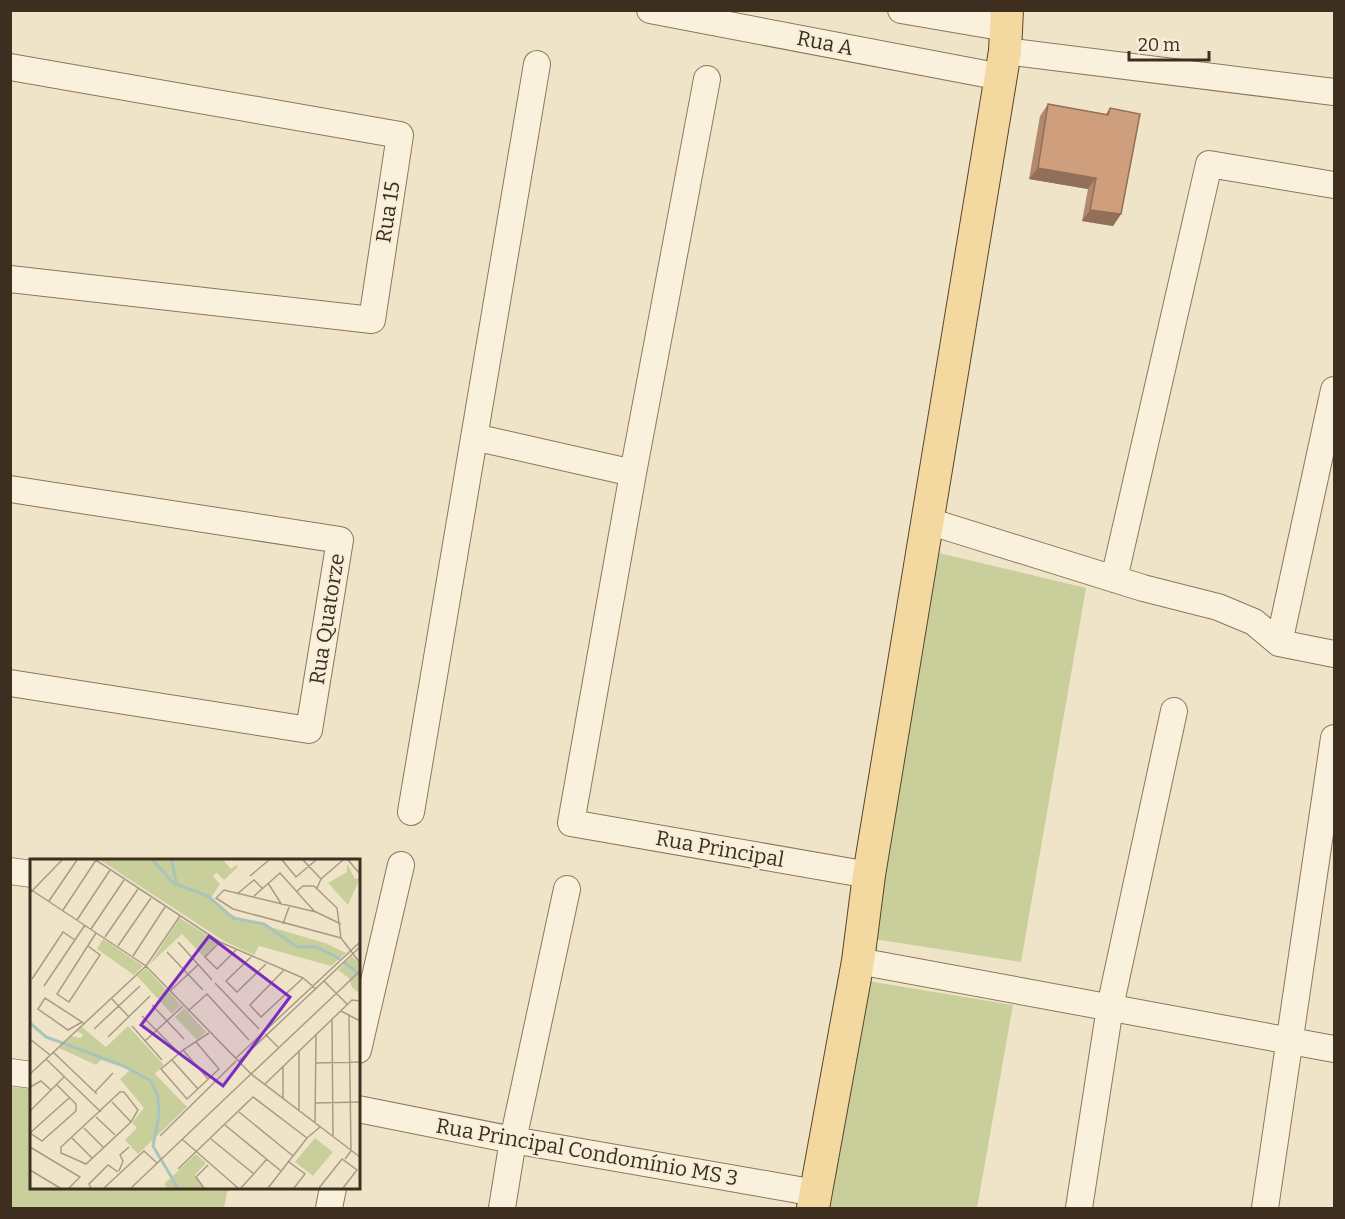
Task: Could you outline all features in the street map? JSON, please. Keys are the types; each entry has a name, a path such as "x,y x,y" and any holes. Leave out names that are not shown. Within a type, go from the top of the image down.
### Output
{"main road":[{"path":"814,1201 858,961 869,875 1005,42"}],"street":[{"name":"Rua A","path":"650,10 1005,42 1335,92"},
{"name":"Rua A","path":"901,10 1005,42"},
{"path":"411,812 537,64"},
{"name":"Rua 15","path":"10,68 400,135 372,320 10,279"},
{"path":"474,437 633,473 707,80"},
{"path":"1114,579 1209,164 1335,185"},
{"path":"1279,643 1335,390"},
{"name":"Rua Principal","path":"633,473 571,823 869,875"},
{"name":"Rua Quatorze","path":"10,489 340,540 309,730 10,683"},
{"path":"928,521 1114,579 1218,607 1254,622 1279,643 1335,654"},
{"path":"1079,1209 1110,1007 1174,711"},
{"path":"1265,1209 1335,738"},
{"path":"360,1041 401,865"},
{"path":"10,870 30,874"},
{"path":"502,1209 513,1140 567,889"},
{"path":"858,961 1335,1048"},
{"path":"10,1072 30,1075"},
{"name":"Rua Principal Condomínio MS 3","path":"360,1109 814,1201"},
{"path":"330,1209 333,1189"}],"green space":[{"path":"939,553 1086,588 1021,962 874,939"},
{"path":"868,981 1013,1005 977,1208 830,1208"},
{"path":"11,1087 30,1089 30,1189 228,1189 224,1208 11,1208"}],"building":[{"path":"1048,104 1108,115 1110,108 1140,114 1121,214 1090,210 1096,178 1038,168"}]}
